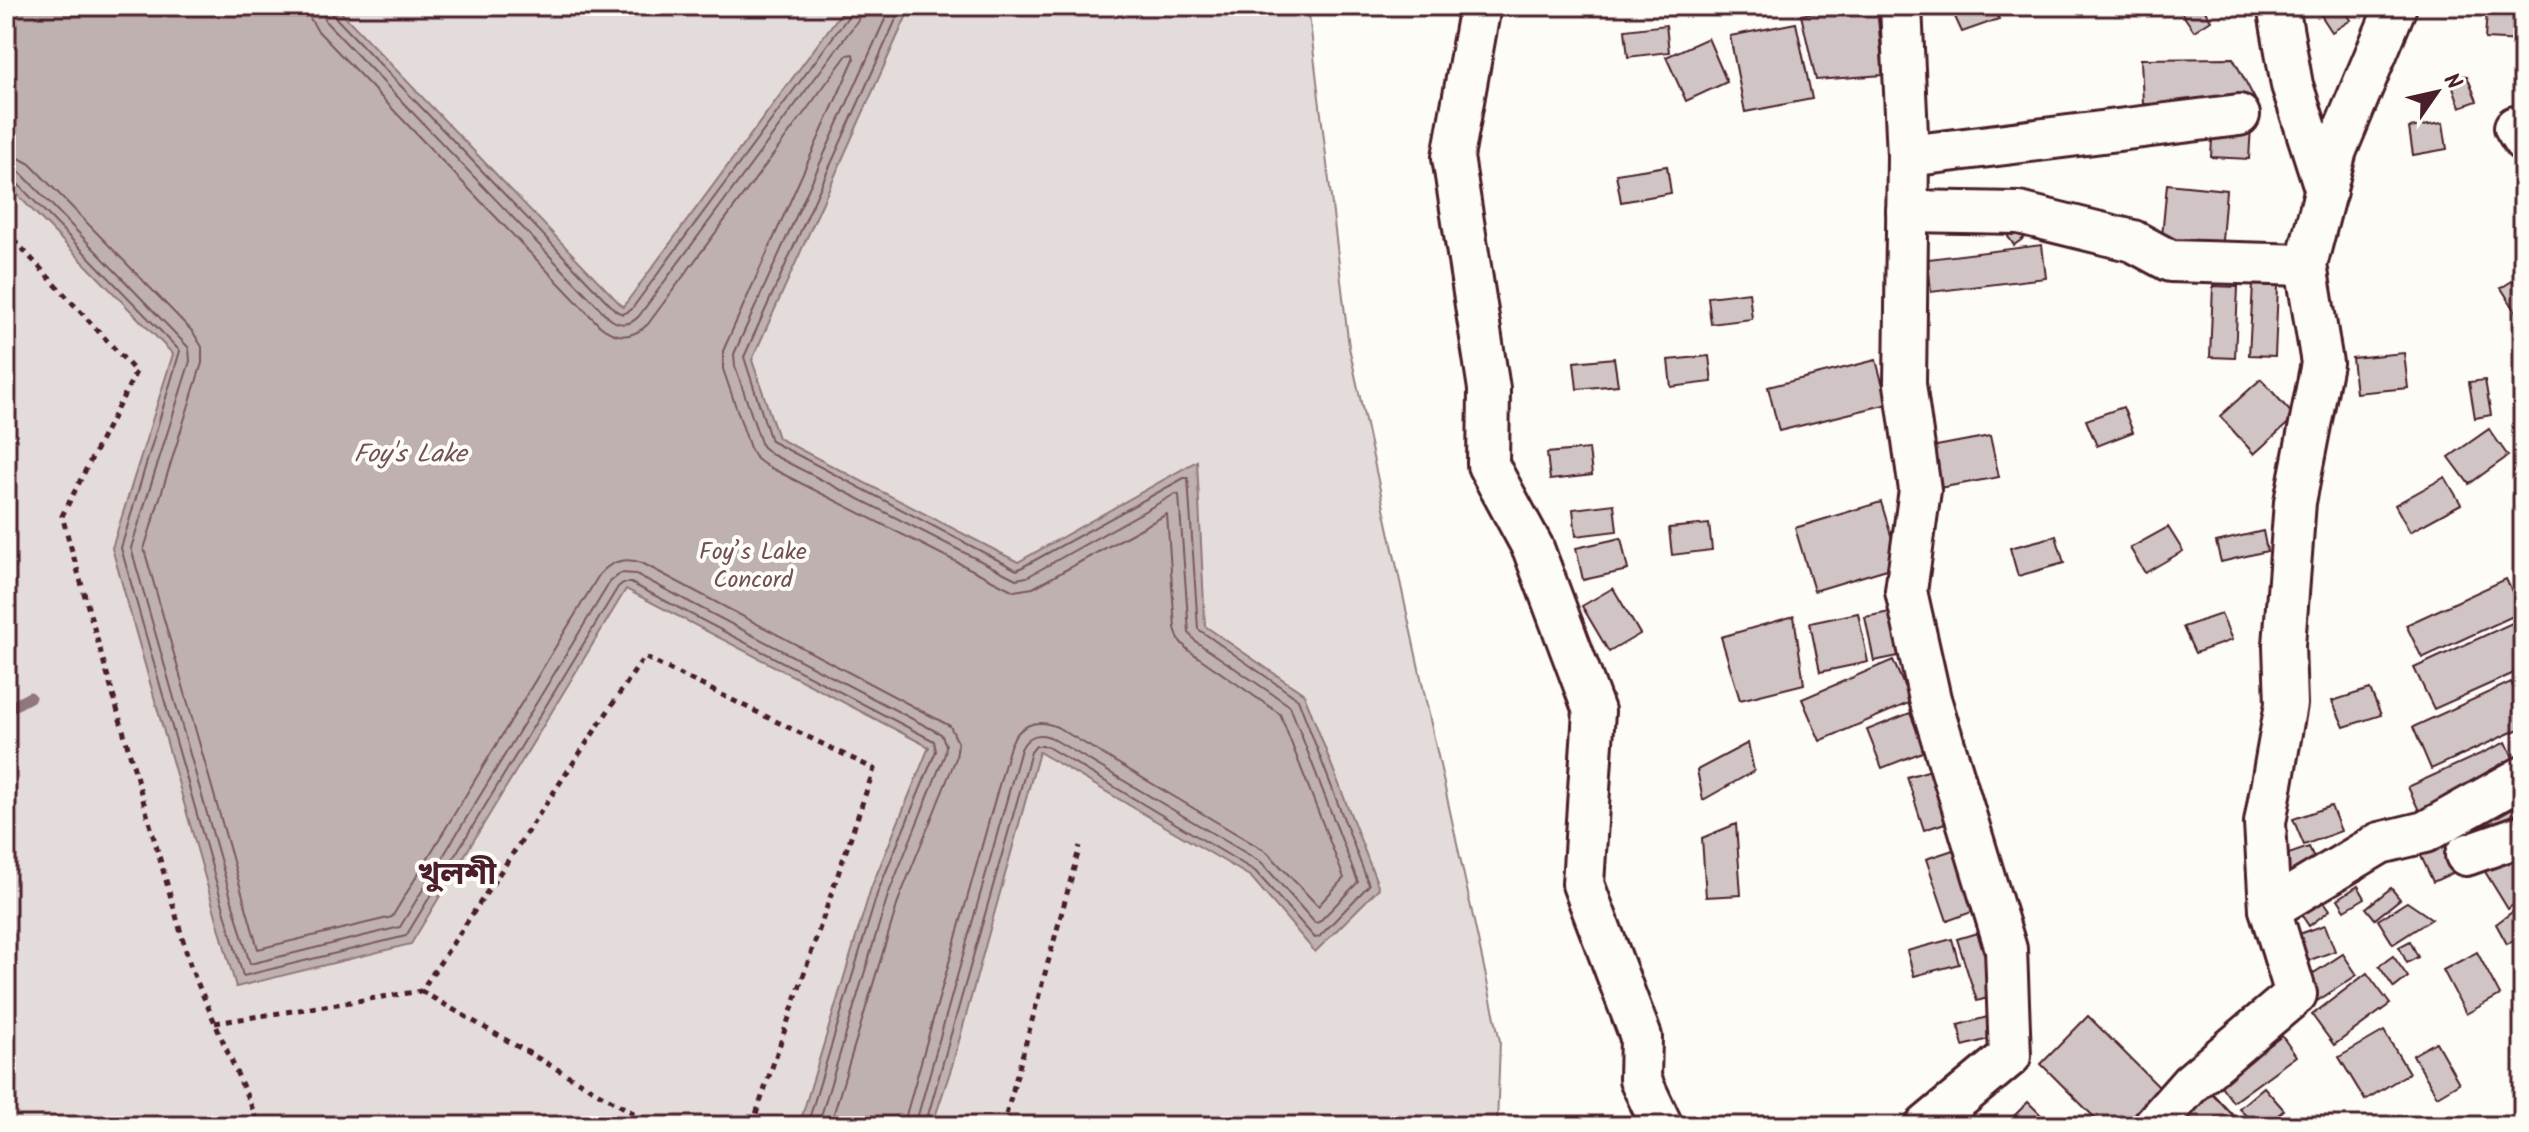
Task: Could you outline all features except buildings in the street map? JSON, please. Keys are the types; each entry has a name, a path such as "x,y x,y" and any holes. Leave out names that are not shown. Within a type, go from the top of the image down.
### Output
{"street":[{"path":"1480,6 1453,157 1489,389 1488,465 1533,548 1594,711 1583,884 1641,1037 1640,1079 1662,1126"},
{"path":"1901,6 1908,156 1905,384 1920,490 1906,591 1930,699 2006,949 2010,1056 1926,1126"},
{"path":"2278,6 2292,85 2326,191"},
{"path":"2153,1126 2191,1083 2296,994 2270,909 2265,823 2286,704 2284,645 2295,502 2322,363 2306,265 2336,150 2396,6"},
{"path":"1908,156 2239,115"},
{"path":"1907,211 2019,213 2133,241 2170,261 2306,265"},
{"path":"2270,909 2380,843 2425,832 2523,777"},
{"path":"2466,855 2523,835"}],"path":[{"path":"6,231 136,372 62,516 191,968 260,1126"},
{"path":"421,991 644,657 874,769 752,1126"},
{"path":"1003,1126 1080,846"},
{"path":"215,1023 421,991 656,1126"}],"green space":[{"name":"Foy’s Lake Concord","path":"6,6 1308,6 1349,347 1500,1041 1497,1126 6,1126"}],"water":[{"name":"Foy's Lake","path":"6,6 335,6 623,307 846,6 911,6 752,360 778,438 1018,562 1197,461 1205,626 1304,694 1379,888 1315,952 1251,877 1039,752 952,1066 932,1126 799,1126 871,888 929,747 626,589 411,944 236,987 112,548 173,354 6,183"}],"waterway":[{"path":"6,710 30,697"}],"district":[{"name":"খুলশী","path":"457,875"}]}
